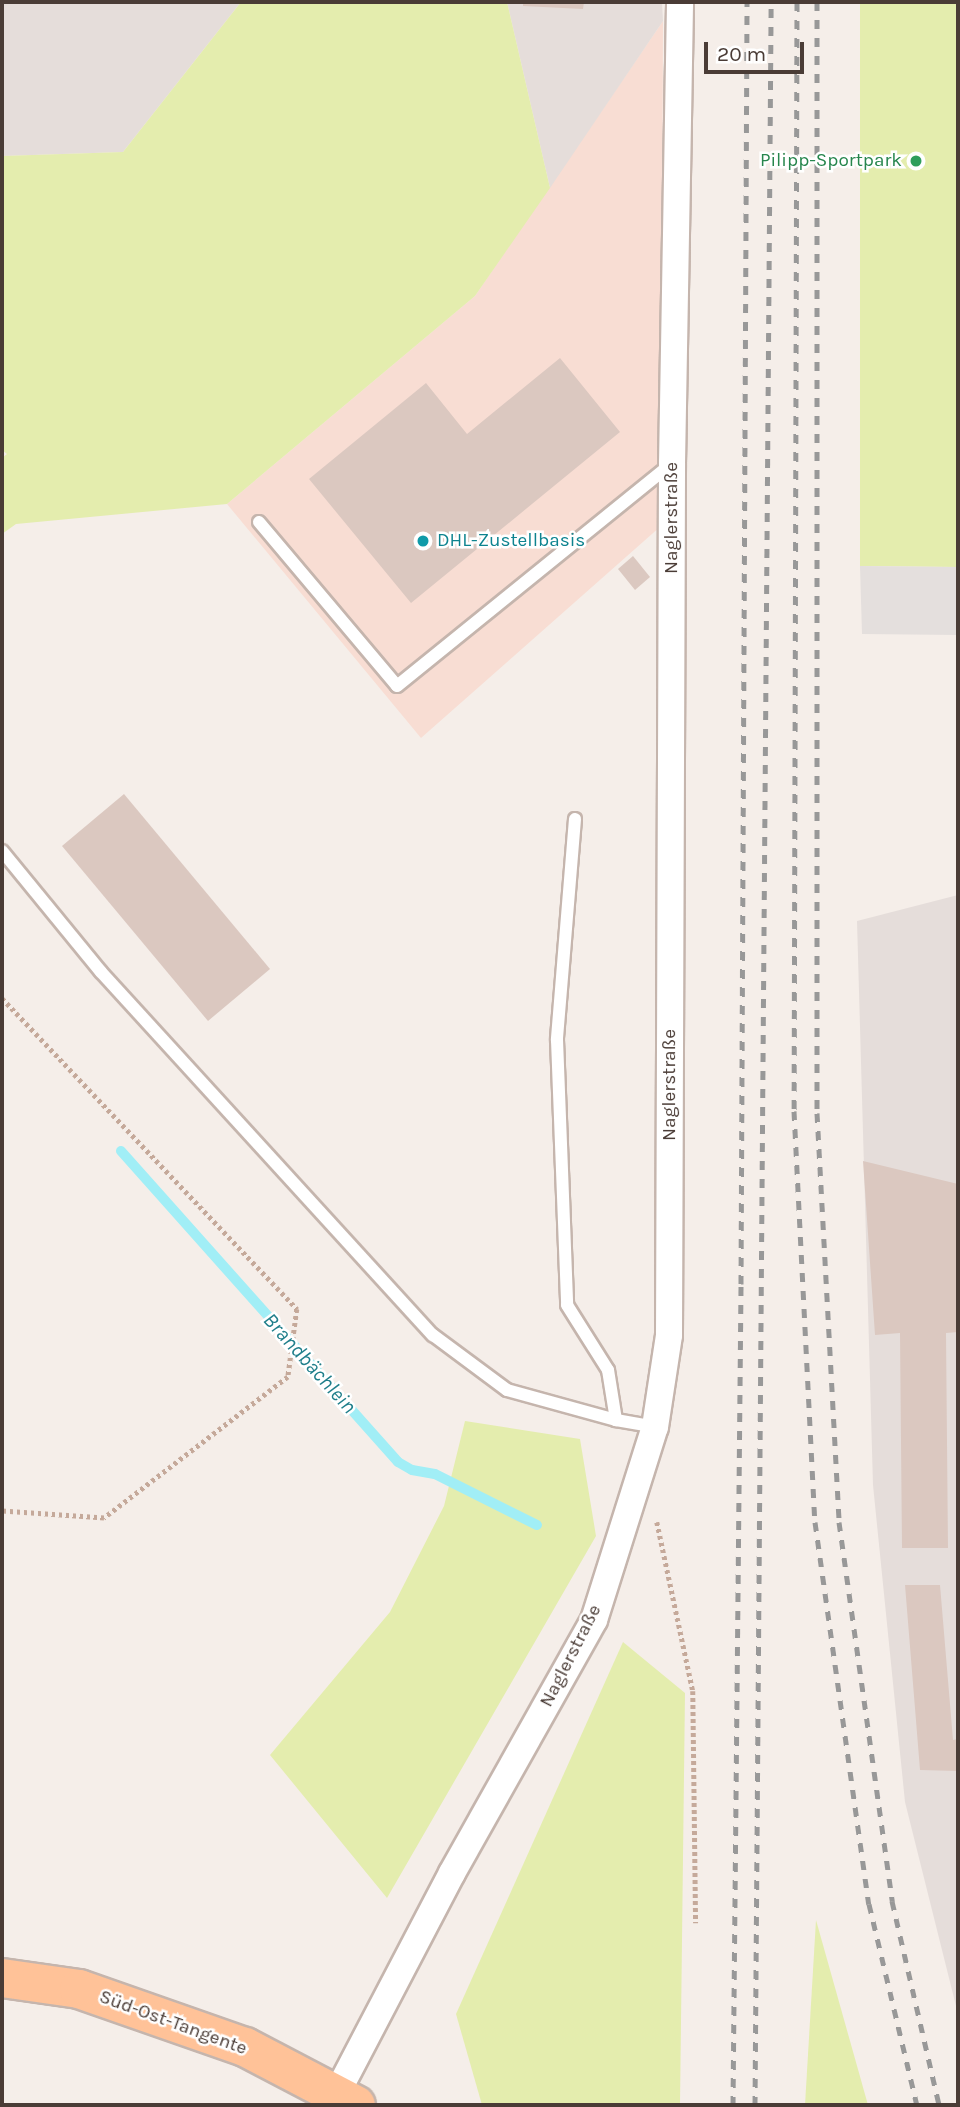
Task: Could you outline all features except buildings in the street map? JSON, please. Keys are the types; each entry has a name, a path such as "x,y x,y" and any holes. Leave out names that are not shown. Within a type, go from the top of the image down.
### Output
{"main road":[{"name":"Süd-Ost-Tangente","path":"2,1978 92,1994 245,2047 342,2101"}],"street":[{"name":"Naglerstraße","path":"342,2101 452,1873 594,1620 655,1427 669,1335 672,463 680,2"}],"lane":[{"path":"259,522 397,686 672,463"},
{"path":"575,819 557,1040 567,1305 608,1370 616,1420"},
{"path":"2,851 101,971 433,1335 507,1390 616,1420 655,1427"}],"path":[{"path":"2,998 297,1309 288,1377 104,1518 2,1511"},
{"path":"656,1517 693,1692 696,1923"}],"shaded area":[{"path":"2,2 241,2 123,152 2,156"},
{"path":"507,2 662,2 663,21 550,188"},
{"path":"663,21 661,526 421,738 227,504 475,296"},
{"path":"860,566 958,567 958,635 862,634"},
{"path":"958,895 958,2014 905,1802 873,1485 857,921"}],"green space":[{"path":"241,2 507,2 550,188 475,296 227,504 16,524 2,534 2,458 7,454 2,450 2,156 123,152"},
{"path":"860,2 958,2 958,567 860,566"},
{"path":"465,1421 580,1439 596,1536 387,1898 270,1755 390,1612 444,1506"},
{"path":"623,1642 685,1693 680,2105 482,2105 456,2014"},
{"path":"816,1920 868,2105 805,2105"}],"waterway":[{"name":"Brandbächlein","path":"121,1151 398,1462 412,1470 435,1474 537,1525"}],"railway":[{"path":"733,2105 741,1284 747,2"},
{"path":"755,2105 771,2"},
{"path":"797,2 794,1111 815,1522 869,1904 917,2105"},
{"path":"817,2 817,1113 839,1522 892,1901 939,2105"}],"place":[{"name":"Pilipp-Sportpark","path":"916,161"},
{"name":"DHL-Zustellbasis","path":"423,541"}]}
